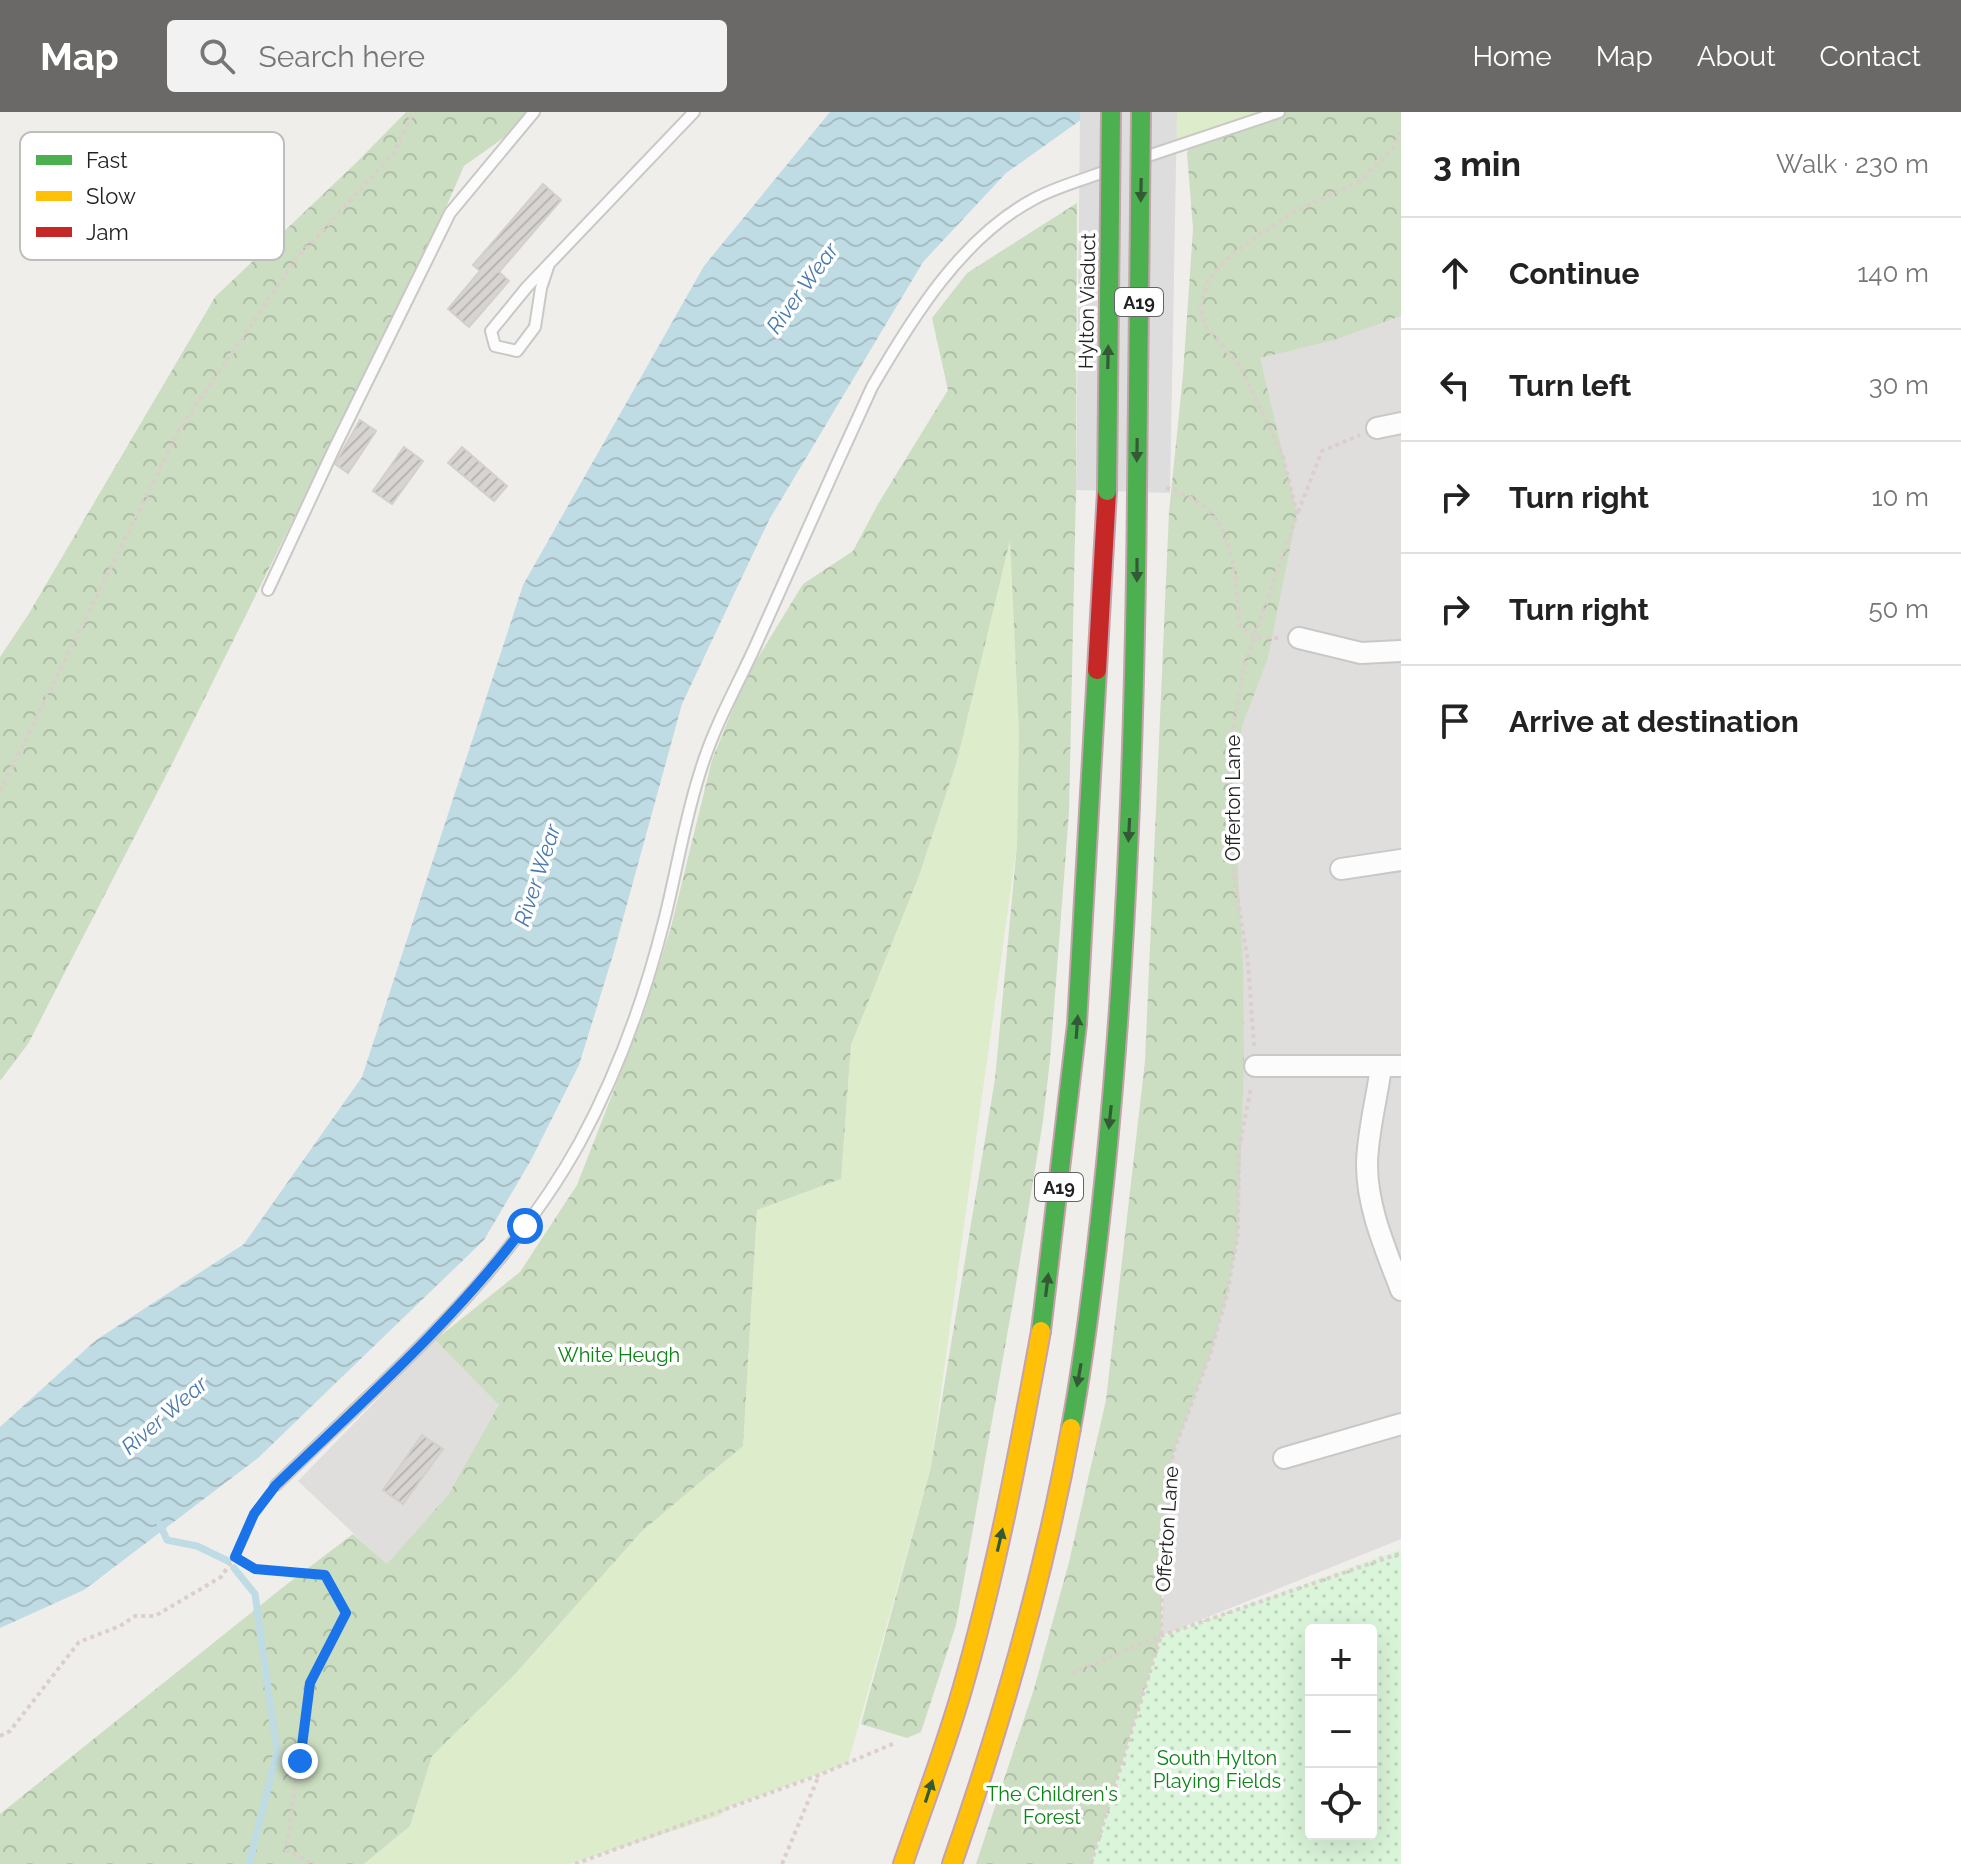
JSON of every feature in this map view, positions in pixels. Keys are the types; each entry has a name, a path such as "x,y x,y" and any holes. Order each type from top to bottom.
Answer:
{"highway":[{"name":"Hylton Viaduct","path":"903,1864 961,1693 980,1624 1014,1478 1041,1331 1077,1024 1107,491 1111,112"},
{"name":"A19","path":"952,1864 995,1738 1031,1610 1062,1471 1087,1331 1119,1035 1136,697 1141,112"}],"street":[{"path":"1377,428 1401,423"},
{"path":"1299,638 1361,653 1401,651"},
{"path":"1341,869 1401,860"},
{"path":"1255,1066 1391,1067 1367,1164 1371,1200 1380,1235 1401,1290"},
{"path":"1284,1458 1401,1424"}],"lane":[{"path":"268,590 450,213 534,112"},
{"path":"549,264 541,288 535,327 517,351 495,346 491,331 549,264 694,112"},
{"path":"276,1485 459,1307 525,1226 579,1144 605,1091 649,972 702,765 719,720 872,387 918,312 942,280 988,232 1032,200 1182,144 1279,112"}],"path":[{"path":"0,791 179,430 297,258 394,153 413,112"},
{"path":"1297,514 1283,456 1240,366 1206,327 1200,306 1208,281 1232,254 1293,212 1359,182 1395,146 1401,130"},
{"name":"Offerton Lane","path":"1091,1864 1161,1636 1163,1545 1173,1453 1210,1355 1227,1295 1238,1234 1239,1149 1255,1066 1248,962 1229,846 1229,749 1244,667 1322,451 1377,428"},
{"path":"1160,486 1179,491 1204,504 1220,522 1228,540 1240,625 1254,637 1299,638"},
{"path":"0,1736 10,1731 47,1679 55,1674 79,1642 120,1626 135,1616 155,1616 221,1577 235,1557 254,1514 276,1485"},
{"path":"1072,1673 1161,1636 1401,1553"},
{"path":"235,1557 255,1569 325,1575 346,1613 310,1683 286,1850 313,1864"},
{"path":"575,1864 819,1775 895,1743"},
{"path":"782,1864 819,1775"}],"shaded area":[{"path":"1401,249 1401,1539 1161,1636 1228,497 1254,330"},
{"path":"435,1340 500,1405 448,1495 387,1565 298,1481"}],"green space":[{"path":"406,112 540,112 464,166 429,246 173,762 28,1044 0,1081 0,657 28,615 215,297 254,260 284,260 284,231"},
{"path":"1165,112 1279,112 1165,151"},
{"name":"The Children's Forest","path":"1279,112 1401,112 1401,316 1334,340 1260,358 1297,514 1268,658 1242,726 1235,814 1243,964 1244,1064 1238,1234 1227,1295 1210,1355 1173,1453 1163,1545 1161,1636 1091,1864 976,1864 1034,1689 1069,1562 1106,1400 1145,1061 1169,512 1193,229 1187,153 1191,141"},
{"name":"White Heugh","path":"1077,203 1076,490 1069,812 1050,1060 1014,1296 956,1625 921,1732 907,1738 861,1724 930,1471 995,1079 1017,845 1019,734 1010,540 957,761 919,876 851,1045 841,1179 757,1210 743,1446 641,1532 517,1672 432,1756 410,1826 364,1864 0,1864 0,1814 353,1534 387,1564 448,1495 499,1405 435,1340 520,1272 577,1185 645,1010 671,927 712,760 746,677 803,584 853,551 948,390 932,318 967,273"},
{"path":"1010,537 1019,734 1017,845 930,1471 848,1763 730,1807 719,1816 570,1864 364,1864 410,1826 432,1756 517,1672 641,1532 743,1446 757,1210 841,1179 851,1045 919,876 957,761"},
{"name":"South Hylton Playing Fields","path":"1401,1549 1401,1864 1091,1864 1161,1636"}],"water":[{"name":"River Wear","path":"830,112 1092,112 1006,173 923,262 769,520 682,704 613,955 579,1065 531,1160 484,1240 258,1458 84,1590 0,1628 0,1427 96,1340 244,1244 362,1077 523,585 704,266"}],"pier":[{"path":"1080,112 1177,112 1170,493 1076,490"}],"building":[{"path":"543,184 561,200 499,272 509,281 469,327 448,309 480,271 473,265"},
{"path":"360,420 376,431 348,473 335,464"},
{"path":"404,447 423,461 392,504 373,491"},
{"path":"462,447 507,486 494,501 448,463"},
{"path":"422,1435 443,1449 403,1504 383,1490"}],"waterway":[{"path":"160,1524 167,1540 197,1546 228,1561"},
{"path":"234,1568 255,1594 277,1752 249,1864"}],"traffic: fast":[{"path":"1107,491 1111,112"},
{"path":"1137,492 1141,112"},
{"path":"1071,1428 1099,1230 1120,996 1132,744 1137,492"},
{"path":"1041,1331 1077,1024 1097,670"}],"traffic: slow":[{"path":"903,1864 962,1690 986,1601 1041,1331"},
{"path":"952,1864 988,1756 1035,1594 1071,1428"}],"traffic: jam":[{"path":"1097,670 1107,491"}],"route":[{"path":"300,1761 310,1683 346,1613 325,1575 255,1569 235,1557 254,1514 276,1485 459,1307 525,1226"}]}
